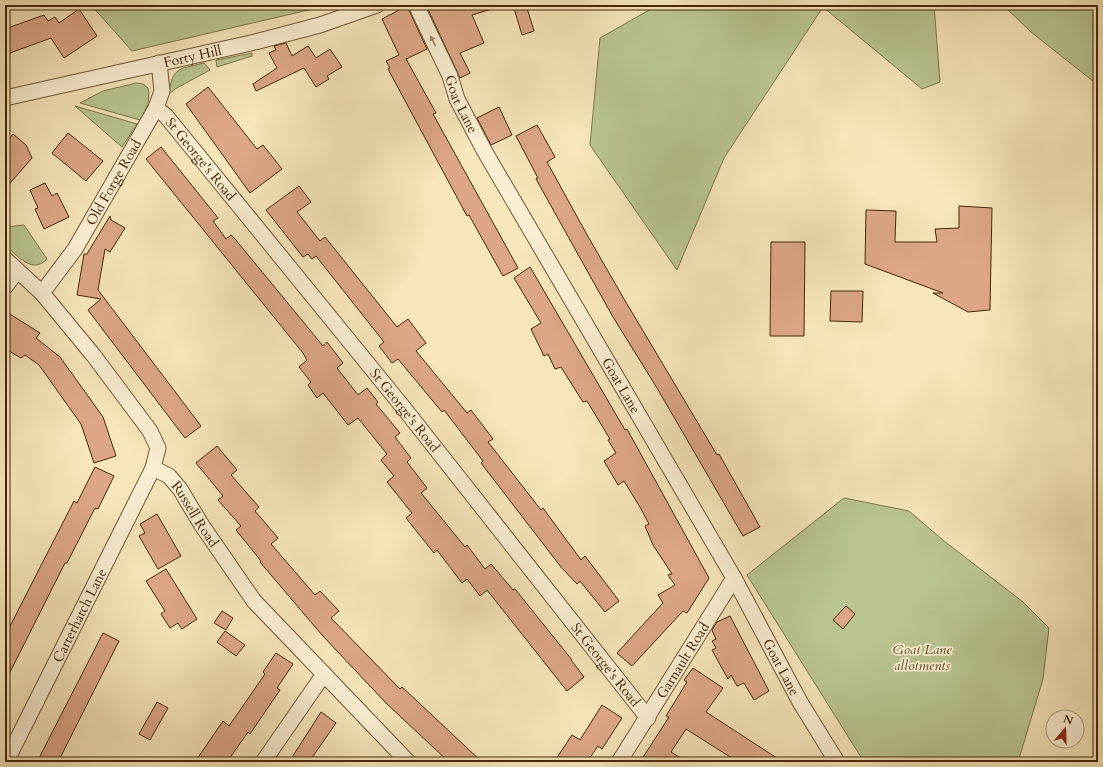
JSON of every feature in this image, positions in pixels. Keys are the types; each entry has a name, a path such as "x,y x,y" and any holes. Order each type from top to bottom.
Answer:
{"street":[{"name":"Forty Hill","path":"5,98 158,64 320,25 377,5"},
{"name":"Goat Lane","path":"416,5 450,76 457,99 485,152 734,578 800,702 837,762"},
{"name":"Old Forge Road","path":"42,293 75,249 156,108 162,91 158,64"},
{"name":"St George's Road","path":"156,108 166,116 398,401 648,718"},
{"path":"5,259 42,293 94,356 150,431 158,448 153,468"},
{"path":"5,287 17,271"},
{"name":"Russell Road","path":"153,468 169,476 180,489 201,524 254,601 408,762"},
{"name":"Carterhatch Lane","path":"6,762 153,468"},
{"name":"Garnault Road","path":"619,762 648,718 734,578"},
{"path":"263,762 324,674"}],"green space":[{"path":"91,5 330,5 132,51"},
{"path":"658,5 934,5 940,82 922,89 823,7 724,158 677,270 590,145 600,38"},
{"path":"1003,5 1098,5 1098,85 1031,32"},
{"path":"252,53 252,56 217,67 216,60"},
{"path":"204,63 210,70 175,89 168,95 172,79 178,71"},
{"path":"136,83 143,84 148,88 149,93 147,105 140,120 80,103 103,91"},
{"path":"75,106 137,124 122,147"},
{"path":"24,225 47,259 36,265 25,262 5,245 5,227"},
{"name":"Goat Lane allotments","path":"844,498 909,511 944,541 1023,602 1049,628 1043,679 1018,762 864,762 747,575"}],"building":[{"path":"426,5 495,5 495,8 472,15 484,43 460,53 470,73 460,78"},
{"path":"513,5 526,5 534,31 522,35"},
{"path":"407,6 427,49 406,59 436,113 433,114 518,268 503,276 469,215 467,216 388,69 390,68 386,61 399,55 382,19"},
{"path":"79,9 97,36 64,58 51,38 10,53 5,40 5,29 44,15 48,21 55,17 59,23"},
{"path":"286,43 292,56 308,46 316,58 330,49 342,67 327,76 329,79 316,87 304,68 256,91 253,84 277,68 269,53 276,50 274,46"},
{"path":"208,87 257,149 263,145 282,169 250,193 186,104"},
{"path":"499,107 512,135 491,145 477,118"},
{"path":"537,125 555,157 547,162 586,233 717,455 719,454 760,527 743,536 657,388 613,317 536,179 538,178 516,136"},
{"path":"68,133 103,161 86,181 52,153"},
{"path":"13,134 26,145 32,158 5,189 5,144"},
{"path":"161,147 218,218 213,221 226,239 231,235 235,239 323,346 327,342 343,363 337,368 358,395 367,388 378,402 376,404 400,433 395,437 411,458 407,462 427,488 421,493 465,547 467,545 485,569 491,564 513,590 515,589 572,660 584,677 567,691 487,590 480,596 467,579 462,583 437,550 434,553 406,518 412,513 387,482 394,476 381,460 387,454 358,418 348,425 323,393 317,398 308,385 311,382 299,367 307,360 303,353 146,159"},
{"path":"45,183 52,196 57,193 69,217 44,229 35,209 38,208 30,190"},
{"path":"299,186 311,202 297,212 320,241 325,237 397,327 408,319 426,343 416,351 467,413 471,410 493,439 488,442 541,510 543,508 581,560 585,556 619,601 605,612 580,581 577,584 561,567 481,463 483,461 444,410 442,412 398,359 392,363 379,346 384,342 316,256 312,259 308,254 303,257 266,210"},
{"path":"959,206 992,208 990,310 968,312 933,293 943,293 865,264 866,210 896,211 895,242 937,242 935,229 959,228"},
{"path":"110,216 111,220 125,228 110,252 105,249 98,290 201,426 185,438 88,310 101,299 77,295 84,254 87,254"},
{"path":"771,242 805,242 804,336 770,336"},
{"path":"530,267 625,430 627,429 709,578 687,613 683,611 632,666 617,653 663,603 658,595 675,585 668,575 672,574 653,545 645,526 649,524 640,507 624,481 618,485 604,461 616,453 608,440 610,439 587,401 583,402 561,367 555,369 548,354 544,356 531,329 541,323 514,278"},
{"path":"831,291 863,291 862,322 830,321"},
{"path":"5,311 40,333 36,338 60,357 103,417 116,456 94,463 81,424 39,365 25,355 21,358 9,351 5,346"},
{"path":"217,446 237,470 231,475 259,507 255,511 278,538 271,544 315,595 320,591 339,611 331,618 400,689 402,687 482,762 449,762 386,703 322,635 260,562 261,561 236,530 241,526 218,500 223,496 196,463"},
{"path":"95,467 114,476 98,509 95,508 67,563 65,563 5,682 5,636 74,501 77,503"},
{"path":"157,514 181,556 158,569 139,536 145,533 140,524"},
{"path":"166,569 197,619 182,629 178,623 170,628 161,614 165,611 146,581"},
{"path":"846,606 855,614 843,629 833,620"},
{"path":"222,611 233,618 226,630 214,623"},
{"path":"730,616 769,691 754,700 744,683 737,686 731,675 728,679 712,650 716,648 712,641 716,639 712,630 717,622"},
{"path":"225,631 245,645 236,656 217,642"},
{"path":"103,633 119,641 58,762 37,762"},
{"path":"276,653 293,664 277,688 280,690 250,734 248,732 227,762 195,762 223,721 229,726 265,674 263,672"},
{"path":"693,668 723,688 706,712 783,762 738,762 686,729 671,752 687,762 640,762 669,717 666,716 687,682 684,680"},
{"path":"157,702 168,708 150,740 139,734"},
{"path":"602,705 622,718 602,749 598,746 587,762 554,762 572,735 580,740"},
{"path":"321,712 336,723 309,762 289,762"}]}
